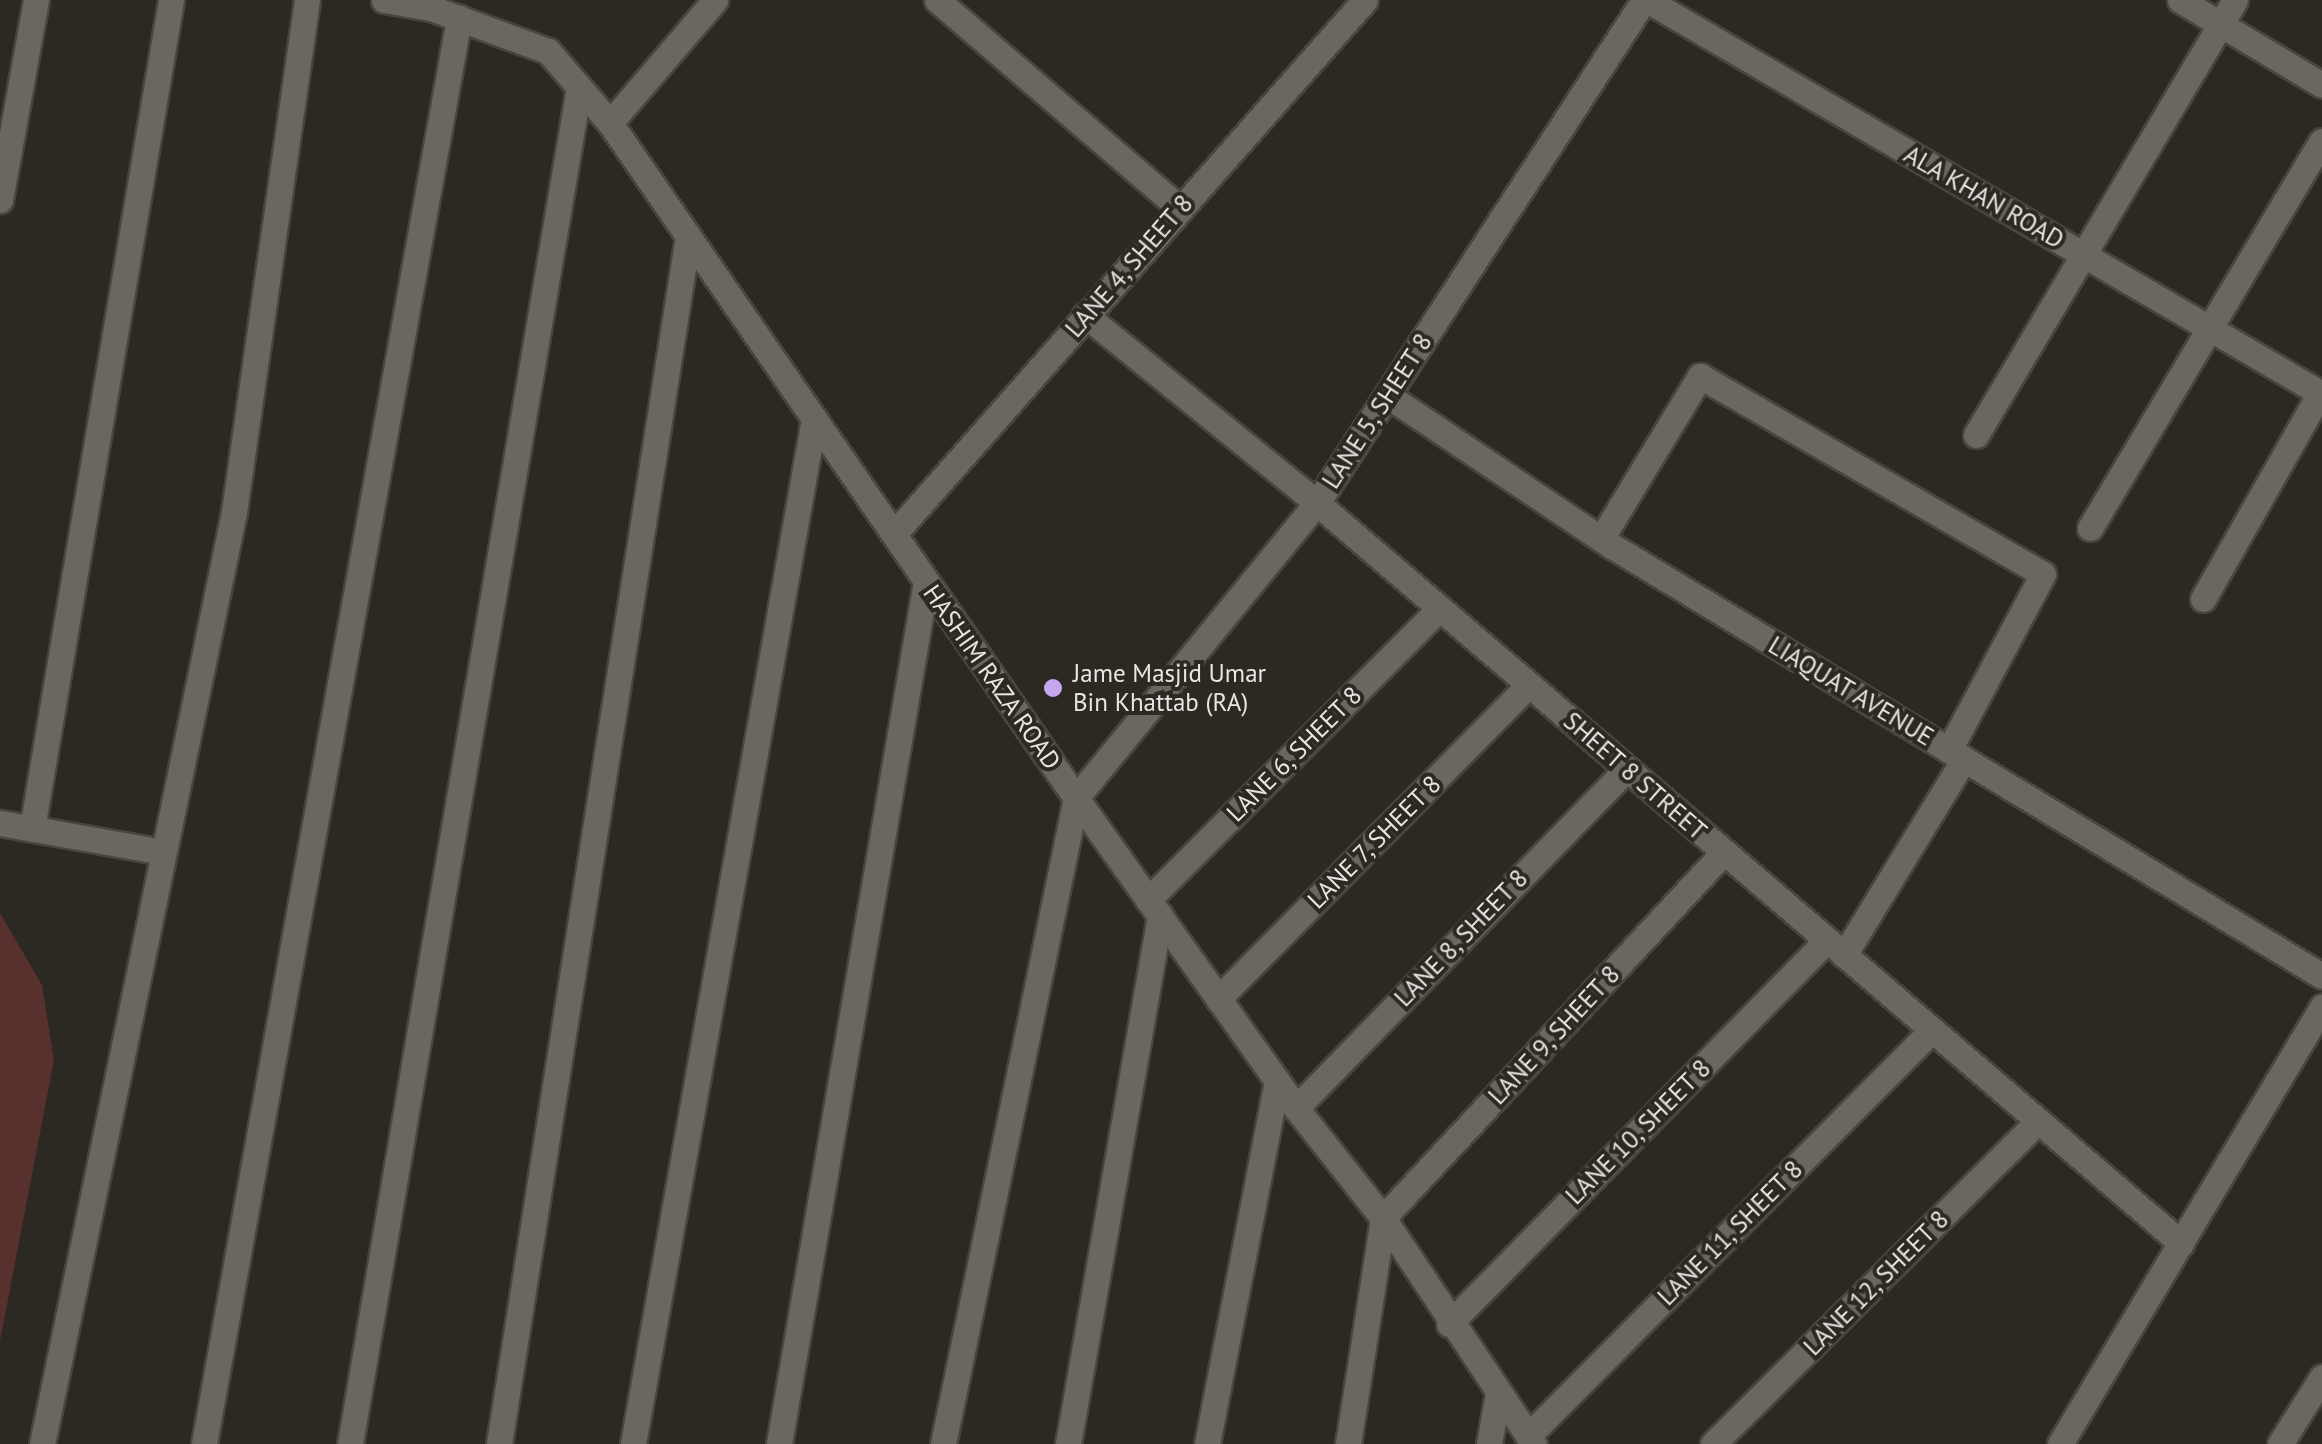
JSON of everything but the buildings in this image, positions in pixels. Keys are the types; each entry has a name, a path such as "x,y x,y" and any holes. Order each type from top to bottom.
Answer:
{"street":[{"path":"0,200 36,0"},
{"path":"32,829 171,0"},
{"path":"42,1444 234,512 307,0"},
{"name":"HASHIM RAZA ROAD","path":"384,0 434,4 459,18 548,51 610,123 1076,798 1296,1108 1383,1218 1449,1324 1531,1440"},
{"path":"610,123 715,0"},
{"path":"937,0 1180,208"},
{"name":"LANE 4, SHEET 8","path":"894,534 1365,0"},
{"name":"ALA KHAN ROAD","path":"1646,0 2321,394"},
{"name":"LANE 5, SHEET 8","path":"1076,798 1317,503 1646,0"},
{"path":"2180,0 2322,85"},
{"path":"1976,435 2235,0"},
{"path":"204,1444 459,18"},
{"path":"350,1444 579,87"},
{"path":"2090,528 2322,141"},
{"path":"499,1444 688,236"},
{"name":"SHEET 8 STREET","path":"1085,316 1317,503 2181,1243"},
{"name":"LANE 10, SHEET 8","path":"1449,1324 1835,948 1956,754 2043,574 1700,376 1601,538"},
{"path":"2204,599 2321,394"},
{"name":"LIAQUAT AVENUE","path":"1387,396 1601,538 2322,976"},
{"path":"633,1444 814,420"},
{"path":"779,1444 926,582"},
{"name":"LANE 6, SHEET 8","path":"1154,908 1440,608"},
{"name":"LANE 7, SHEET 8","path":"1218,999 1529,685"},
{"name":"LANE 8, SHEET 8","path":"1296,1108 1627,769"},
{"path":"943,1444 1076,798"},
{"path":"0,823 163,852"},
{"name":"LANE 9, SHEET 8","path":"1383,1218 1724,852"},
{"path":"1068,1444 1154,908"},
{"path":"2060,1444 2322,1007"},
{"name":"LANE 11, SHEET 8","path":"1531,1440 1932,1030"},
{"path":"1207,1444 1277,1082"},
{"name":"LANE 12, SHEET 8","path":"1713,1444 2038,1121"},
{"path":"1348,1444 1383,1218"},
{"path":"2280,1444 2322,1377"},
{"path":"1489,1444 1498,1393"}],"shaded area":[{"path":"0,913 42,985 54,1060 0,1341"}],"place":[{"name":"Jame Masjid Umar Bin Khattab (RA)","path":"1053,688"}]}
